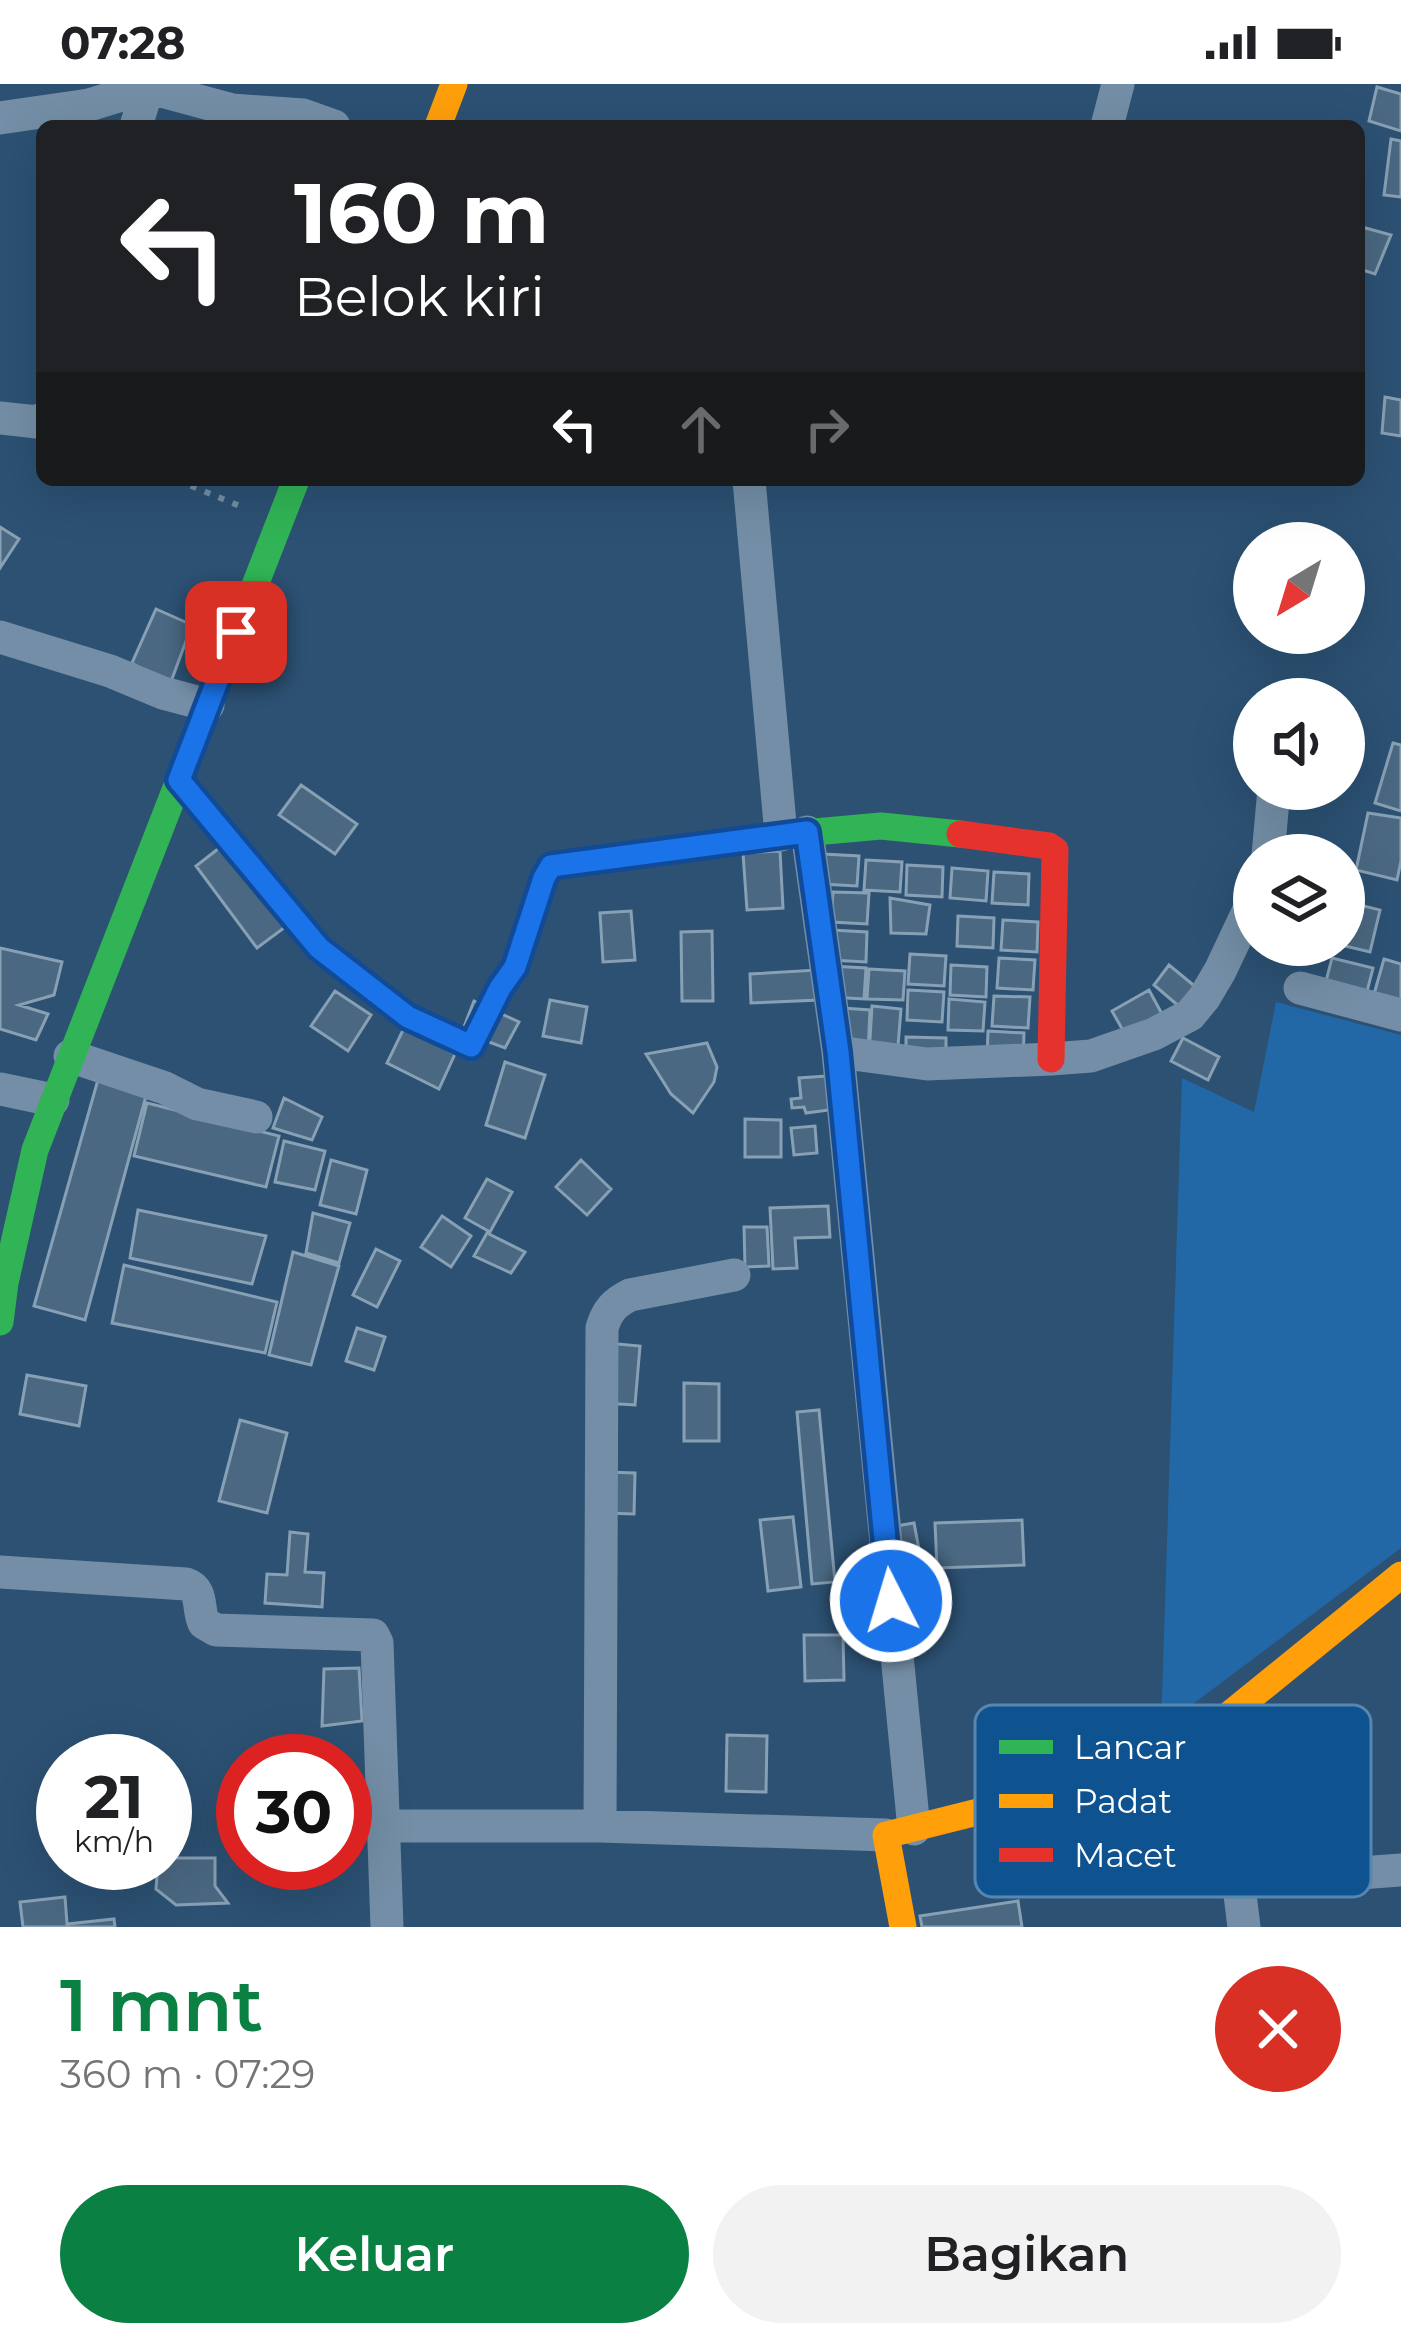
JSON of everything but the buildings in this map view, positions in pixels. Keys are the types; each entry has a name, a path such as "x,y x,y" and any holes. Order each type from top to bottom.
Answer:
{"street":[{"path":"440,120 454,84"},
{"path":"1109,120 1118,84"},
{"path":"137,120 142,86"},
{"path":"0,118 89,105 142,86 232,110 317,120"},
{"path":"0,418 36,422"},
{"path":"0,1322 35,1150 294,486"},
{"path":"749,486 794,834 838,1052 900,1832 903,1927"},
{"path":"0,637 208,705"},
{"path":"179,780 319,948 408,1017 471,1046 515,967 551,866 881,826 911,826 1053,847 1052,1060"},
{"path":"838,1052 927,1064 1091,1057 1190,1015 1233,942"},
{"path":"1300,988 1401,1015"},
{"path":"70,1056 165,1088 197,1104 256,1117"},
{"path":"0,1089 53,1100"},
{"path":"601,1826 602,1328 607,1313 630,1295 734,1275"},
{"path":"0,1572 186,1584 199,1596 204,1623 216,1630 373,1635 377,1643 387,1927"},
{"path":"1241,1705 1401,1575"},
{"path":"384,1826 900,1832 975,1813"},
{"path":"1371,1872 1401,1870"},
{"path":"1240,1897 1244,1927"}],"path":[{"path":"192,486 279,521"}],"shaded area":[{"path":"1276,1002 1401,1035 1401,1548 1192,1705 1162,1705 1182,1078 1254,1112"}],"traffic: fast":[{"path":"0,1322 35,1150 294,486"},
{"path":"179,780 319,948 408,1017 471,1046 499,988 515,967 551,866 881,826 960,834"}],"traffic: slow":[{"path":"440,120 454,84"},
{"path":"1241,1705 1401,1575"},
{"path":"903,1927 886,1835 975,1813"}],"traffic: jam":[{"path":"960,834 1055,850 1051,1059"}],"route":[{"path":"236,632 179,780 319,948 408,1017 471,1046 515,967 551,866 807,832 838,1052 891,1601"}]}
